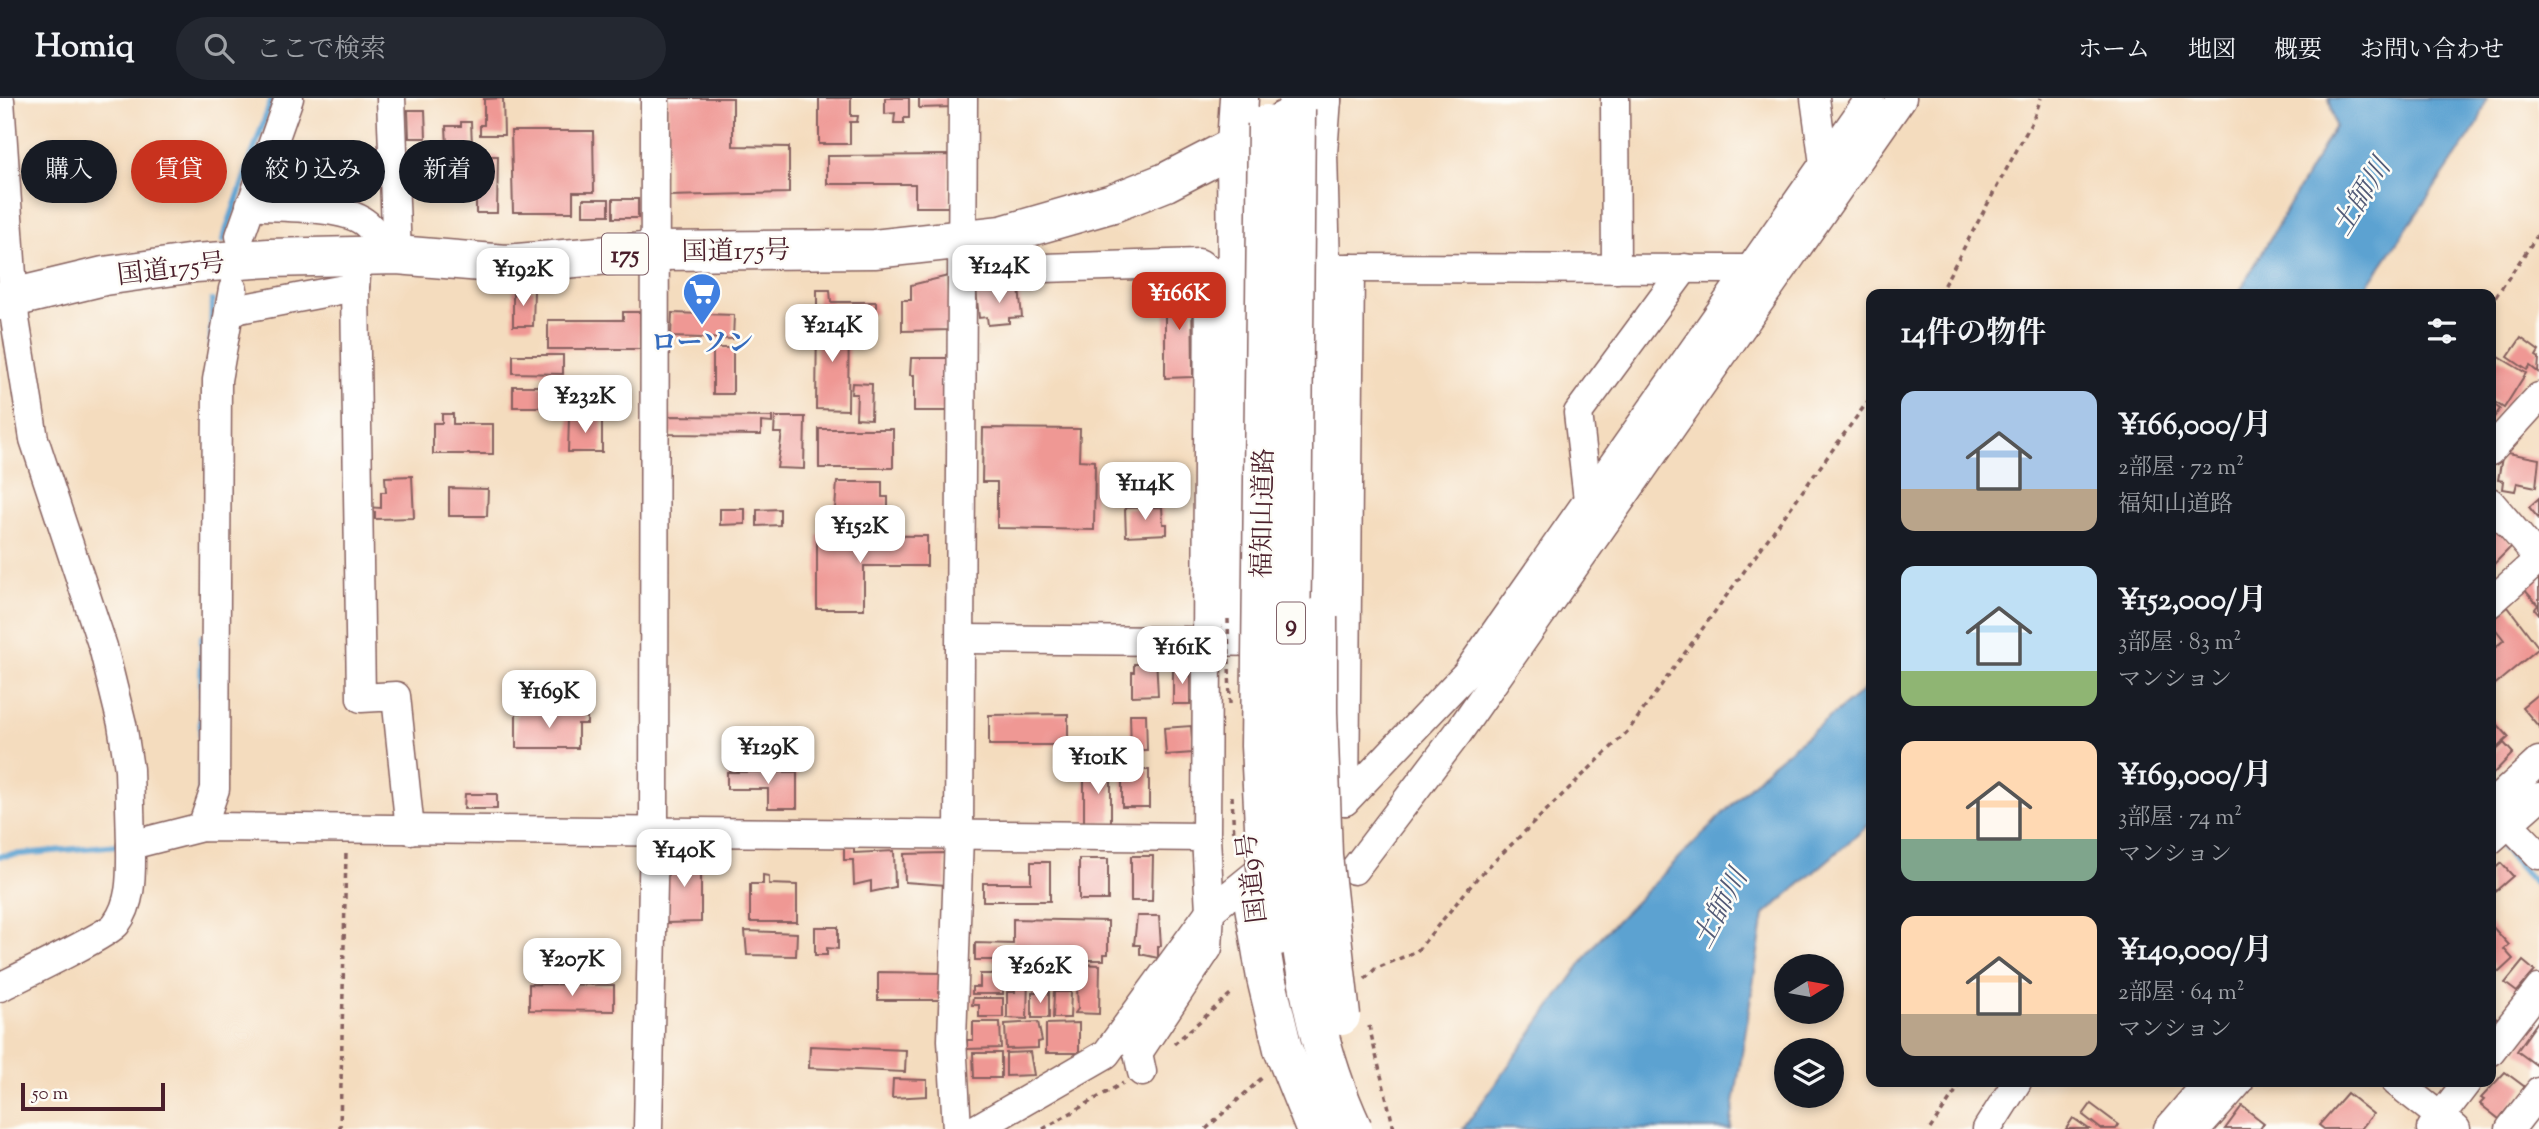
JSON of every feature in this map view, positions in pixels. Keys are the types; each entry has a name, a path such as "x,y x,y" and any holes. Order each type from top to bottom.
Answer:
{"highway":[{"name":"9","path":"1236,145 1239,98"},
{"name":"福知山道路","path":"1267,98 1260,746 1266,866 1281,955 1304,1057 1334,1129"},
{"name":"国道175号","path":"8,299 104,276 195,263 506,264 656,251 874,249 1002,235 1113,203 1200,167 1314,99"},
{"name":"9","path":"1314,99 1318,153 1336,268 1318,617 1323,842 1337,992 1352,1069 1376,1129"},
{"name":"福知山道路","path":"1314,99 1290,725 1294,867 1300,927 1324,1054 1353,1129"},
{"name":"国道9号","path":"1236,145 1239,619 1246,851 1255,916 1283,1049 1315,1129"}],"street":[{"path":"240,236 289,98"},
{"path":"373,263 391,98"},
{"path":"648,1129 654,832 655,98"},
{"path":"957,1129 951,1040 959,835 963,98"},
{"path":"1615,98 1616,268"},
{"path":"1815,98 1824,164"},
{"path":"1345,802 1466,674 1870,98"},
{"path":"1354,870 1458,733 1902,98"},
{"path":"0,100 8,299 15,318 34,439 103,647 122,724 129,769 131,845 131,885 126,906 115,927 0,986"},
{"path":"250,205 337,212 364,221 376,235 361,698 396,696 410,830"},
{"path":"1002,235 1017,257 1036,267 1199,263 1209,270 1206,642 1206,837 1210,911 1208,948 1138,1053 1142,1072"},
{"path":"202,827 215,789 217,380 231,300 373,263"},
{"path":"1345,802 1346,643 1336,268 1748,269"},
{"path":"1588,500 1578,412 1685,268"},
{"path":"2496,444 2539,397"},
{"path":"2496,509 2539,559 2496,598"},
{"path":"961,639 1346,643"},
{"path":"976,1129 1106,1054 1187,947 1210,911 1345,802 1439,739 1458,733"},
{"path":"2496,814 2539,761"},
{"path":"2496,815 2539,797"},
{"path":"2496,818 2539,855"},
{"path":"131,845 202,827 1206,837"},
{"path":"2496,1044 2539,989"},
{"path":"1987,1129 2014,1087"},
{"path":"2168,1129 2204,1087"},
{"path":"2197,1129 2235,1087"},
{"path":"2401,1087 2443,1125 2464,1087"},
{"path":"2510,1129 2539,1093"}],"path":[{"path":"1942,289 2033,120 2041,98"},
{"path":"2496,296 2539,233"},
{"path":"1375,969 1416,951 1478,877 1628,731 1866,404"},
{"path":"340,1129 347,829"},
{"path":"1206,1129 1264,1076"},
{"path":"1930,1129 1959,1087"}],"water":[{"name":"土師川","path":"2329,98 2487,98 2478,124 2365,289 2241,289 2335,126"},
{"name":"土師川","path":"1866,688 1866,827 1764,915 1730,1129 1463,1129 1599,939 1771,765"}],"building":[{"path":"503,98 504,135 480,135 480,125 484,125 484,99"},
{"path":"668,98 733,98 733,146 789,147 789,193 668,196"},
{"path":"819,98 851,98 851,116 858,116 857,122 850,122 850,144 819,144"},
{"path":"885,98 909,98 909,118 904,118 904,123 894,123 895,113 885,114"},
{"path":"919,98 951,98 952,107 919,108"},
{"path":"408,110 425,110 426,138 409,138"},
{"path":"461,122 471,122 472,140 447,140 446,126 461,126"},
{"path":"511,131 593,131 594,192 573,192 573,212 513,212"},
{"path":"949,155 949,207 915,207 915,184 827,184 827,156"},
{"path":"495,156 498,156 497,213 476,213 476,203 495,203"},
{"path":"583,199 609,199 609,215 583,215"},
{"path":"613,199 638,199 638,218 613,218"},
{"path":"948,276 951,330 902,331 902,300 911,300 911,285"},
{"path":"1165,286 1192,286 1193,377 1165,378"},
{"path":"991,288 991,291 1019,288 1022,317 1009,318 1009,323 988,325 987,317 979,318 976,290"},
{"path":"513,290 534,290 533,326 513,326"},
{"path":"817,290 830,290 831,302 876,302 876,314 817,314"},
{"path":"623,312 640,312 640,349 548,349 548,320 623,320"},
{"name":"ローソン","path":"672,313 734,315 733,339 671,337"},
{"path":"817,318 849,319 848,410 816,409"},
{"path":"2521,338 2539,351 2536,356 2539,358 2538,372 2530,366 2527,370 2508,357"},
{"path":"713,348 733,348 733,394 713,394"},
{"path":"513,355 563,355 563,374 513,373"},
{"path":"2499,357 2526,373 2504,408 2496,403 2496,362"},
{"path":"911,358 950,358 950,411 914,411"},
{"path":"852,383 872,384 871,419 856,418 857,394 851,394"},
{"path":"513,386 559,386 559,407 513,407"},
{"path":"442,414 453,414 453,424 493,424 493,454 433,454 433,423 442,423"},
{"path":"668,416 772,417 772,423 761,422 761,435 668,434"},
{"path":"775,417 805,417 804,469 777,468 782,433 774,433"},
{"path":"569,418 602,419 602,452 568,452"},
{"path":"983,428 1080,429 1079,460 1095,461 1094,530 997,528 997,482 982,482"},
{"path":"819,429 893,429 893,468 819,468"},
{"path":"2503,452 2539,459 2536,487 2517,483 2515,491 2503,489 2504,481 2498,480"},
{"path":"412,476 414,518 375,519 375,512 365,512 365,507 381,508 381,492 386,492 385,477"},
{"path":"837,482 882,482 882,497 888,497 888,513 882,513 882,524 834,523"},
{"path":"449,488 488,489 487,516 449,516"},
{"path":"2539,498 2539,519 2529,507"},
{"path":"1162,507 1163,524 1167,524 1167,534 1126,536 1125,508"},
{"path":"720,509 745,509 745,524 720,525"},
{"path":"780,509 780,525 757,526 757,510"},
{"path":"2496,527 2513,545 2496,562"},
{"path":"817,535 927,536 927,566 864,566 864,609 817,609"},
{"path":"2539,573 2539,614 2535,609 2538,605 2523,588"},
{"path":"2508,607 2539,648 2496,684 2496,647 2504,640 2496,630 2496,617"},
{"path":"1139,657 1156,657 1158,695 1132,696 1132,672 1134,664 1139,664"},
{"path":"1173,669 1190,669 1190,704 1173,704"},
{"path":"2539,693 2539,727 2522,707"},
{"path":"587,712 587,724 578,724 578,748 516,748 516,713"},
{"path":"1068,714 1068,745 989,745 989,715"},
{"path":"1130,714 1146,714 1147,750 1131,750"},
{"path":"2496,723 2509,737 2496,749"},
{"path":"1191,726 1193,753 1166,755 1164,728"},
{"path":"2504,743 2513,753 2496,771 2496,750"},
{"path":"1122,770 1149,770 1149,807 1122,807"},
{"path":"1084,771 1111,771 1111,822 1084,822"},
{"path":"727,772 797,772 797,808 768,808 768,789 727,789"},
{"path":"465,794 497,794 497,809 464,809"},
{"path":"844,847 854,847 854,853 894,851 895,887 871,892 871,881 854,885 853,860 844,860"},
{"path":"685,853 701,853 701,922 666,923 666,858 685,858"},
{"path":"945,853 946,885 905,882 904,854"},
{"path":"1131,856 1153,856 1152,901 1131,901"},
{"path":"1079,859 1108,859 1108,900 1079,900"},
{"path":"1031,862 1050,862 1050,901 983,901 983,883 1031,883"},
{"path":"2501,863 2513,876 2496,891 2496,868"},
{"path":"763,875 769,876 769,884 797,885 797,922 750,922 750,884 763,884"},
{"path":"1137,916 1159,916 1161,946 1158,946 1158,958 1140,954 1140,945 1134,945"},
{"path":"1013,919 1108,921 1108,954 1104,954 1104,960 975,960 975,943 1013,944"},
{"path":"815,927 838,927 838,949 827,948 827,955 815,955"},
{"path":"745,931 797,933 796,956 747,955"},
{"path":"2496,931 2509,945 2504,949 2513,959 2499,972 2496,969"},
{"path":"2523,961 2535,971 2517,992 2505,983"},
{"path":"1076,964 1100,965 1099,1014 1075,1013 1078,1009"},
{"path":"878,972 943,973 943,1000 878,1000"},
{"path":"980,974 1003,974 1003,994 972,994 972,987 980,987"},
{"path":"1015,974 1028,974 1027,1019 1007,1018 1007,992 1015,992"},
{"path":"529,984 614,985 614,1011 529,1010"},
{"path":"1032,992 1049,992 1049,1018 1032,1018"},
{"path":"1054,992 1071,992 1070,1018 1053,1018"},
{"path":"973,998 1003,998 1003,1017 979,1017 979,1005 972,1005"},
{"path":"2539,1020 2539,1067 2517,1051"},
{"path":"973,1022 1000,1022 1001,1048 967,1049 967,1040 973,1040"},
{"path":"1038,1022 1042,1041 1038,1042 1038,1048 1006,1049 1005,1024"},
{"path":"1079,1023 1079,1053 1046,1053 1046,1024"},
{"path":"810,1046 906,1050 905,1072 809,1068"},
{"path":"1030,1052 1034,1075 1006,1076 1006,1053"},
{"path":"973,1053 1001,1053 1001,1078 974,1078"},
{"path":"2505,1072 2525,1087 2499,1119 2480,1104 2484,1100 2481,1098 2491,1087 2496,1087 2496,1082"},
{"path":"893,1079 927,1080 927,1096 892,1098"},
{"path":"2347,1093 2373,1114 2361,1129 2324,1129 2319,1125"},
{"path":"2091,1104 2119,1125 2116,1129 2101,1129 2083,1115"},
{"path":"2242,1106 2264,1123 2260,1129 2225,1129"},
{"path":"2073,1118 2089,1129 2066,1129"}],"waterway":[{"path":"223,240 272,98"},
{"path":"211,343 212,301"},
{"path":"200,798 202,637"},
{"path":"2498,843 2539,888"},
{"path":"0,856 118,845"}],"place":[{"name":"ローソン","path":"702,326"}]}
